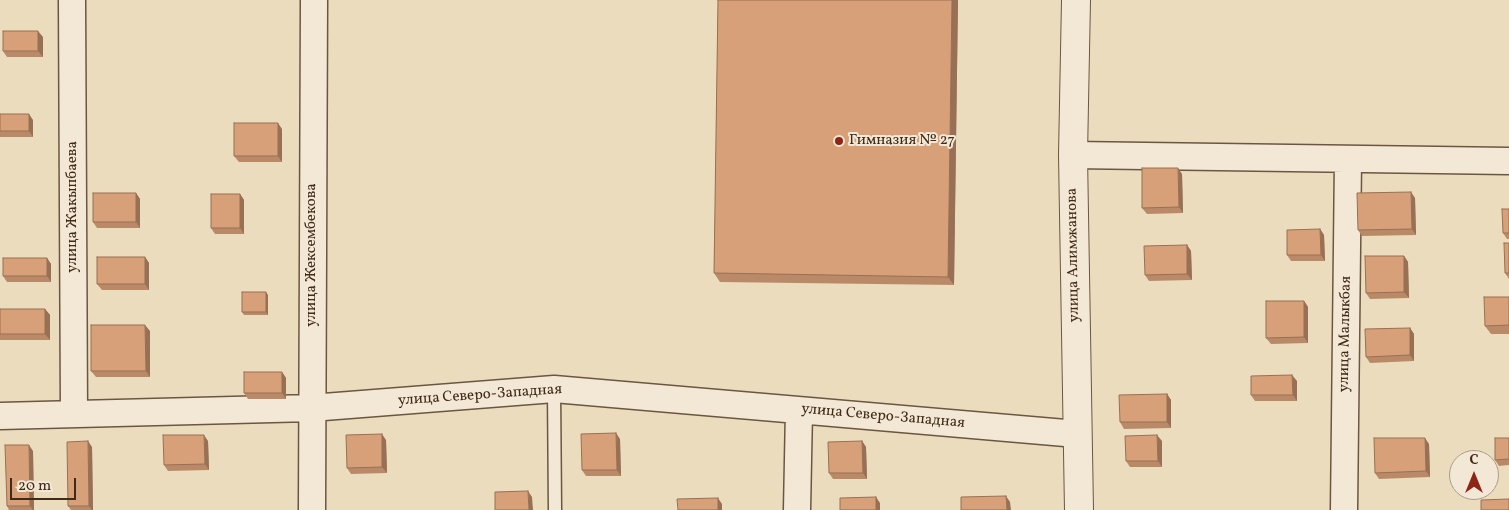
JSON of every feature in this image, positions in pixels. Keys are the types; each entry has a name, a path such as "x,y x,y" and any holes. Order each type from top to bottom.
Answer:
{"street":[{"name":"улица Жакыпбаева","path":"72,0 74,414"},
{"name":"улица Жексембекова","path":"312,510 314,0"},
{"name":"улица Алимжанова","path":"1076,0 1073,155 1079,510"},
{"path":"1073,155 1509,161"},
{"name":"улица Малыкбая","path":"1344,510 1348,159"},
{"name":"улица Северо-Западная","path":"0,416 311,408 554,389 1078,434"},
{"path":"797,510 799,410"}],"lane":[{"path":"554,389 555,510"}],"building":[{"name":"Гимназия № 27","path":"718,0 952,0 948,277 714,273"},
{"path":"3,31 38,31 38,51 3,51"},
{"path":"0,114 29,114 29,131 0,131"},
{"path":"234,123 278,123 278,156 234,156"},
{"path":"1142,168 1178,168 1179,207 1142,208"},
{"path":"1411,192 1412,229 1358,230 1357,193"},
{"path":"93,193 136,193 136,222 93,222"},
{"path":"211,194 240,194 240,228 211,228"},
{"path":"1502,209 1509,209 1509,233 1503,233"},
{"path":"1320,229 1321,255 1287,255 1287,230"},
{"path":"1504,243 1509,243 1509,273 1505,273"},
{"path":"1187,245 1187,274 1145,275 1144,246"},
{"path":"1365,256 1404,256 1404,292 1366,293"},
{"path":"97,257 145,257 145,284 97,284"},
{"path":"3,258 47,258 47,276 3,276"},
{"path":"242,292 266,292 266,312 242,312"},
{"path":"1484,297 1509,297 1509,325 1485,326"},
{"path":"1266,301 1304,301 1304,337 1266,338"},
{"path":"0,309 45,309 45,334 0,334"},
{"path":"91,325 145,325 146,371 91,371"},
{"path":"1410,328 1410,355 1366,357 1365,329"},
{"path":"244,372 282,372 282,393 244,393"},
{"path":"1292,375 1293,395 1251,395 1251,376"},
{"path":"1167,394 1167,422 1120,422 1119,395"},
{"path":"616,433 617,470 582,470 581,434"},
{"path":"382,434 382,467 347,468 346,435"},
{"path":"163,435 204,435 205,464 164,465"},
{"path":"1157,435 1158,461 1126,461 1125,436"},
{"path":"1374,438 1425,438 1426,471 1375,473"},
{"path":"1495,438 1509,438 1509,459 1499,460 1499,450 1495,450"},
{"path":"88,441 89,506 68,506 67,442"},
{"path":"862,441 863,473 829,473 828,442"},
{"path":"5,445 29,445 30,506 7,506"},
{"path":"528,491 529,510 495,510 495,492"},
{"path":"1006,496 1007,510 961,510 961,497"},
{"path":"876,497 876,510 840,510 840,498"},
{"path":"718,498 718,510 678,510 677,499"},
{"path":"1509,499 1509,510 1481,510 1481,500"}],"place":[{"name":"Гимназия № 27","path":"839,141"}]}
